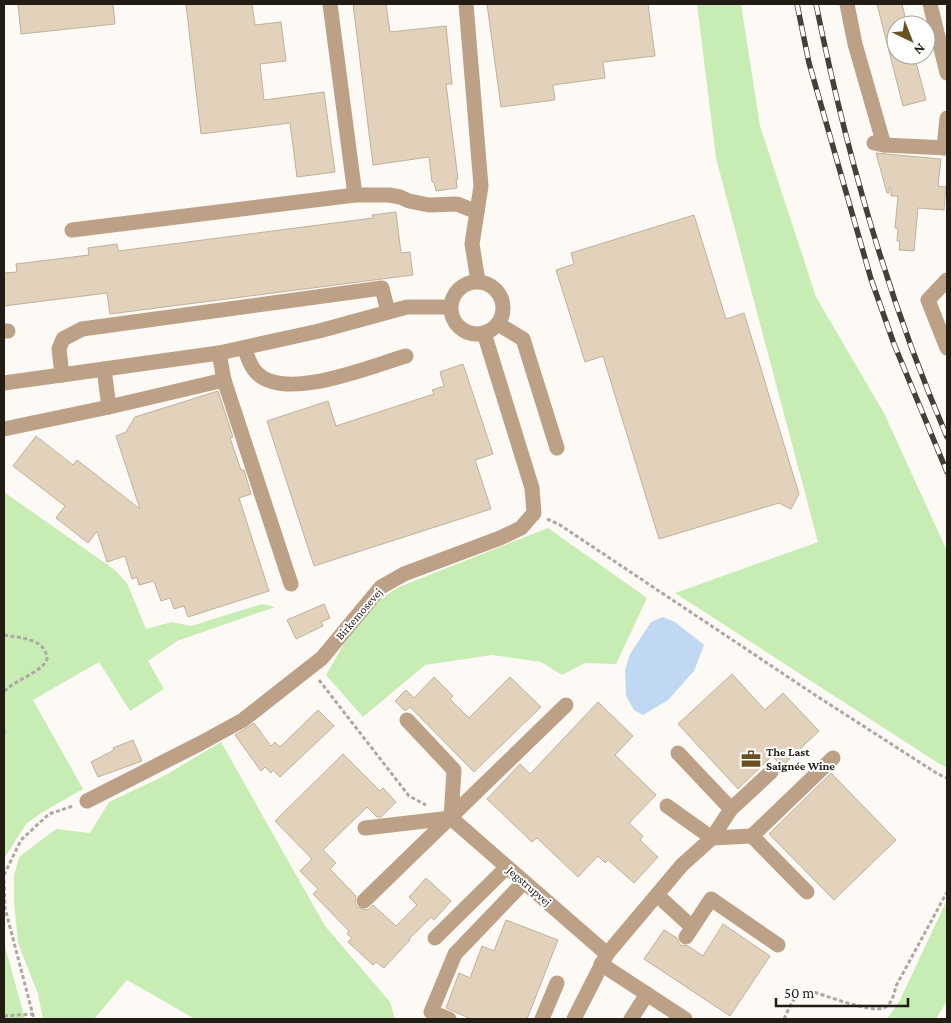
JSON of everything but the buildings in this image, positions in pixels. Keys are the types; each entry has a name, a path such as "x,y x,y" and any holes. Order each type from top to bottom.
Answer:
{"street":[{"path":"330,4 356,195"},
{"path":"466,4 481,186 472,244 478,281"},
{"path":"847,4 878,144 946,148 947,118"},
{"path":"930,4 947,73"},
{"path":"72,230 356,195 389,195 429,205 457,204 477,212"},
{"path":"947,280 928,300 947,348"},
{"path":"478,281 493,287 502,301 502,317 492,330 476,335 460,329 451,315 450,307 456,292 462,286 478,281"},
{"path":"62,375 60,349 63,338 82,329 382,288 388,312"},
{"path":"4,383 219,353 319,331 407,307 450,307"},
{"path":"498,324 523,339 557,448"},
{"path":"484,334 532,488 534,513"},
{"path":"244,348 255,372 266,379 282,385 318,383 406,356"},
{"path":"219,353 224,380 291,584"},
{"path":"104,369 109,407"},
{"path":"4,428 109,407 224,380"},
{"name":"Birkemosevej","path":"87,801 243,720 322,658 381,587 404,574 507,535 521,528 534,513"},
{"path":"364,900 566,705"},
{"path":"407,720 454,770 451,818"},
{"path":"678,754 731,810"},
{"path":"667,806 712,838 752,836 833,758"},
{"path":"574,1019 604,959 682,865 712,838 731,810 771,772"},
{"path":"365,828 451,818"},
{"name":"Jegstrupvej","path":"451,818 524,882 604,959 647,994 685,1019"},
{"path":"752,836 807,892"},
{"path":"435,938 507,867"},
{"path":"449,1019 429,1016 456,954 524,882"},
{"path":"657,895 689,932 711,900 778,945"},
{"path":"542,1019 556,983"},
{"path":"631,1019 647,994"}],"path":[{"path":"534,513 560,525 815,695 947,778"},
{"path":"4,635 35,642 47,653 46,662 42,667 22,677 4,692"},
{"path":"309,668 409,796 451,818"},
{"path":"4,729 4,735"},
{"path":"4,875 21,840 49,814 87,801"},
{"path":"4,880 5,908 34,1019"},
{"path":"784,1019 796,995 802,991 810,991 867,1009 882,1008 888,1005 892,1000 896,986 947,892"},
{"path":"4,1016 33,1014"}],"green space":[{"path":"697,4 741,4 760,126 816,297 884,413 947,551 947,768 675,593 818,542 716,158"},
{"path":"4,492 115,570 127,583 146,629 172,622 191,626 262,604 275,607 177,641 148,661 164,689 130,711 99,662 33,700 83,789 41,813 26,824 4,859"},
{"path":"548,528 647,598 616,664 585,663 562,675 541,662 492,655 425,665 363,717 326,675 344,644 374,603 399,587"},
{"path":"221,742 325,926 390,1002 395,1019 195,1019 127,980 94,1019 43,1019 38,994 18,943 14,876 19,857 56,829 90,833 109,802 164,776"},
{"path":"947,900 947,1001 936,1019 887,1019 900,1000"},
{"path":"4,943 25,1019 4,1019"}],"water":[{"path":"663,617 675,622 704,645 694,671 668,700 643,715 634,710 626,696 625,670 630,654 651,622"}],"railway":[{"path":"797,4 809,63 871,279 894,344 947,472"},
{"path":"816,4 841,115 871,224 906,332 947,437"}],"place":[{"name":"The Last Saignée Wine","path":"751,759"}]}
